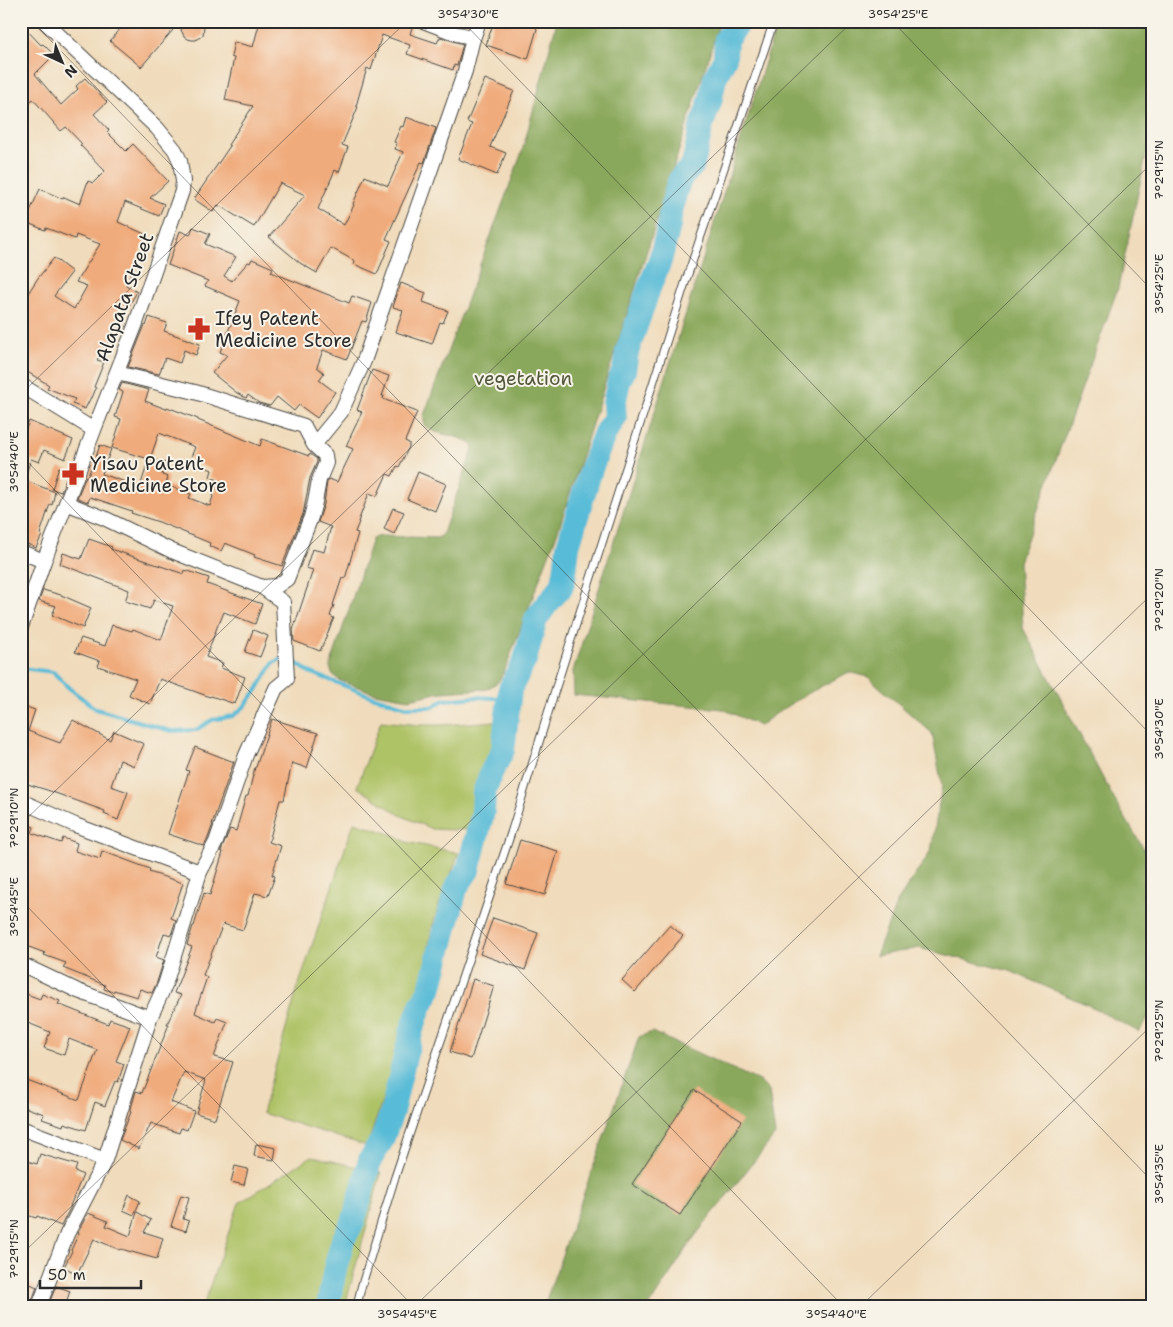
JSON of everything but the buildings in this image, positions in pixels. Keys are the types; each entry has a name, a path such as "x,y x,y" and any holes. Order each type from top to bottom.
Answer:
{"street":[{"name":"Alapata Street","path":"21,627 44,561 135,326 182,191 183,181 180,161 175,150 156,128 44,21"},
{"path":"423,21 457,34 473,37"},
{"path":"314,445 341,412 364,361 464,71 479,21"},
{"path":"117,373 195,392 304,426 314,445 325,455 326,464 319,480 311,517 287,579 277,586 262,587"},
{"path":"21,385 94,430"},
{"path":"39,1306 67,1234 105,1160 150,1018 166,985 200,872 216,842 246,755 276,688 287,680 283,602 262,587 172,551 104,518 66,503"},
{"path":"21,552 44,561"},
{"path":"21,801 75,825 200,872"},
{"path":"21,964 78,991 150,1018"},
{"path":"21,1128 105,1160"}],"lane":[{"path":"357,1306 395,1176 511,833 686,280 774,21"}],"green space":[{"name":"vegetation","path":"557,21 720,21 558,531 504,672 498,682 487,689 442,692 409,699 375,693 339,680 332,674 330,667 372,539 381,536 440,537 473,449 472,444 460,438 436,432 424,425 424,415 522,152"},
{"path":"778,21 1152,21 1152,127 1118,288 1019,562 1023,628 1114,799 1152,863 1152,1011 1139,1032 1088,1005 1010,971 919,948 876,956 897,902 931,851 942,786 932,733 868,677 849,672 792,703 760,726 723,709 574,695 573,671"},
{"path":"381,721 443,725 497,721 497,759 472,829 432,829 400,815 357,787"},
{"path":"354,822 397,836 406,842 459,853 432,928 423,981 367,1146 262,1113 297,990"},
{"path":"652,1032 759,1081 769,1091 775,1135 695,1236 649,1306 544,1306 639,1037"},
{"path":"312,1156 381,1173 345,1306 203,1306 239,1203"}],"waterway":[{"path":"328,1306 343,1240 353,1222 370,1160 382,1140 392,1112 412,1029 421,1005 430,989 456,888 468,870 483,812 484,793 491,773 503,750 510,689 525,660 536,619 562,586 568,546 591,469 605,433 615,418 614,404 619,381 624,371 627,352 660,261 675,194 680,179 693,165 715,78 725,58 726,39 737,26 738,21"},
{"path":"21,668 53,672 69,688 96,709 171,731 196,730 212,720 233,716 244,707 257,690 273,663 284,658"},
{"path":"290,659 309,672 371,696 407,707 433,707 443,700 477,697 509,699"}],"place":[{"name":"Ifey Patent Medicine Store","path":"199,329"},
{"name":"Yisau Patent Medicine Store","path":"73,474"}]}
